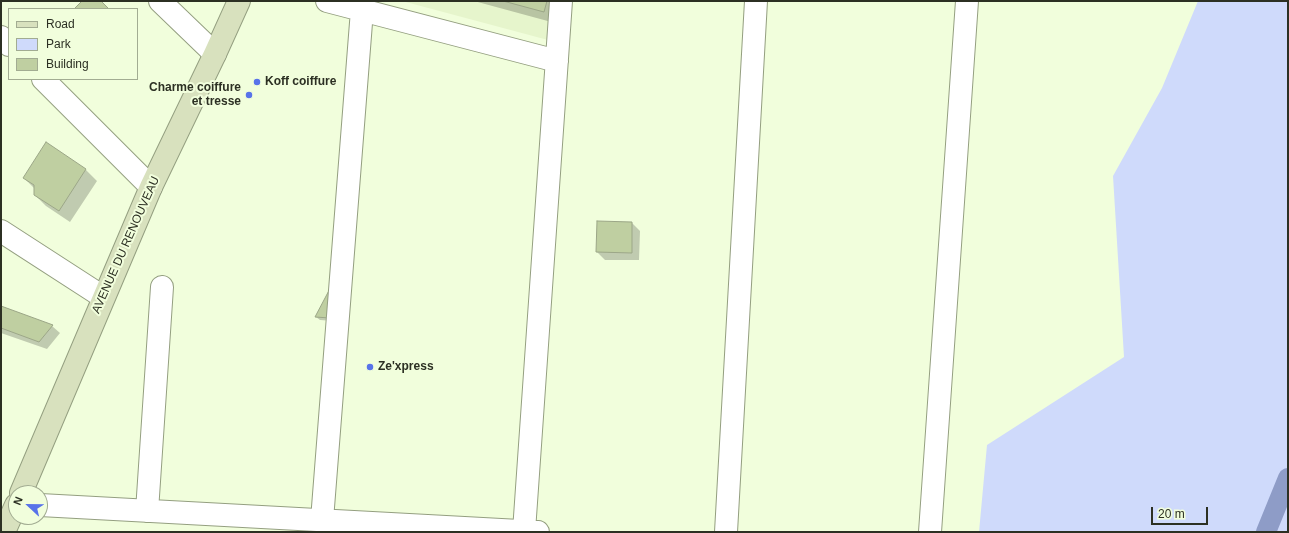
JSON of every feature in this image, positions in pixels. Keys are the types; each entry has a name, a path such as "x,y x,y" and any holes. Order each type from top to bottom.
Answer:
{"main road":[{"name":"AVENUE DU RENOUVEAU","path":"24,485 151,187 239,1"}],"street":[{"path":"160,1 215,54"},
{"path":"327,1 557,61"},
{"path":"48,505 531,532 560,1"},
{"path":"726,532 756,1"},
{"path":"930,532 967,1"},
{"path":"322,520 362,10"},
{"path":"44,80 151,187"},
{"path":"1,231 103,297"},
{"path":"147,511 162,287"}],"shaded area":[{"path":"402,1 551,1 548,40"}],"green space":[{"path":"1198,1 1288,1 1288,532 979,532 987,445 1124,357 1113,176 1162,88"}],"building":[{"path":"82,1 101,1 108,8 75,8"},
{"path":"503,1 547,1 544,12"},
{"path":"46,142 86,169 59,211 34,195 34,185 23,178"},
{"path":"597,221 632,222 632,253 596,252"},
{"path":"334,281 330,318 315,317"},
{"path":"1,306 53,325 39,342 1,328"}],"waterway":[{"path":"1266,532 1288,478"}],"place":[{"name":"Koff coiffure","path":"257,82"},
{"name":"Charme coiffure et tresse","path":"249,95"},
{"name":"Ze'xpress","path":"370,367"}]}
